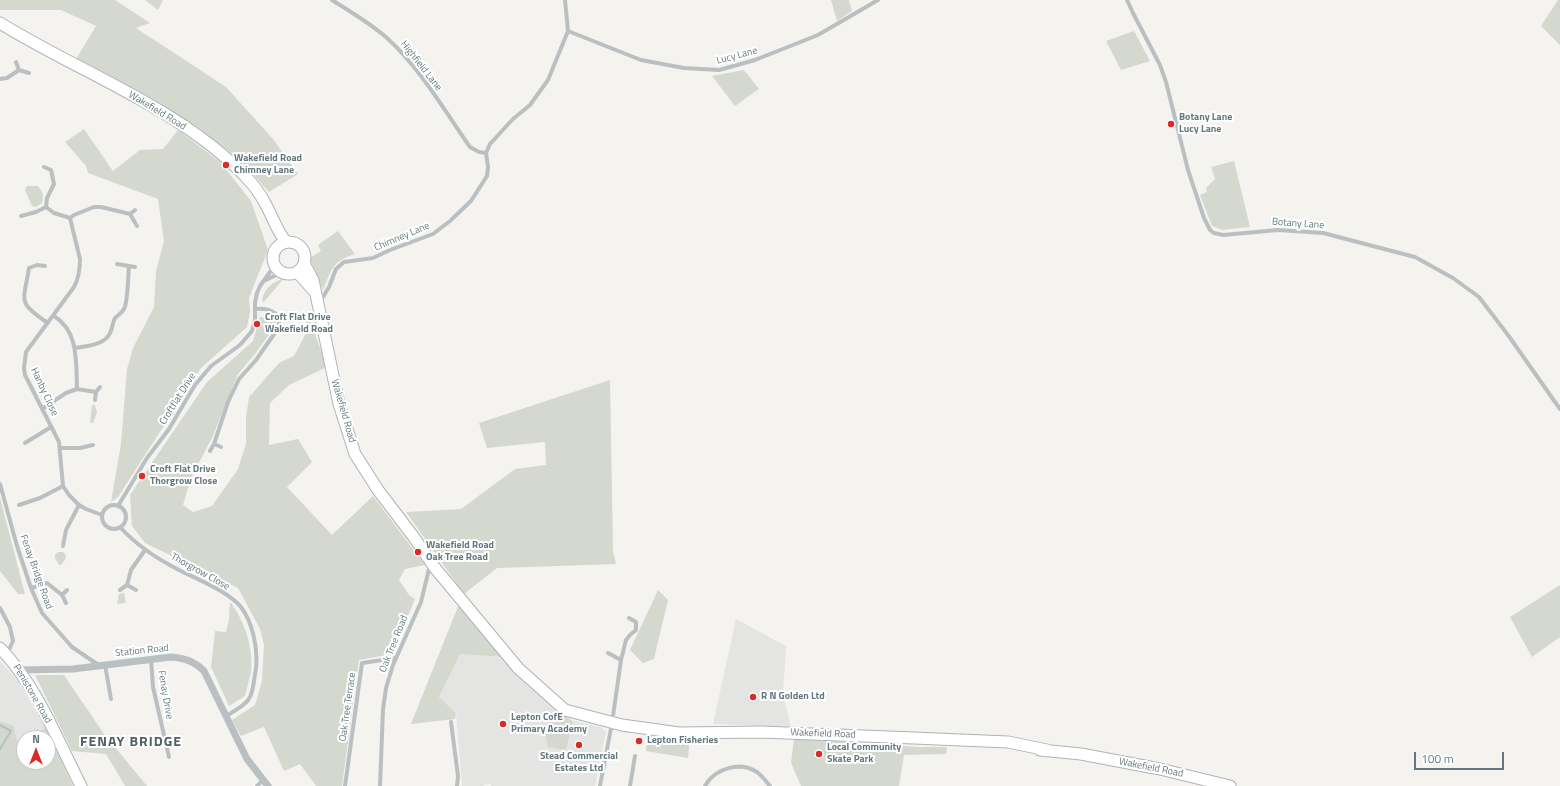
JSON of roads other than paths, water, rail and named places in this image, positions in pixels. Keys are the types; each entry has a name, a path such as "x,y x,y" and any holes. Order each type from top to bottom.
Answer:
{"highway":[{"name":"Wakefield Road","path":"0,22 13,31 117,87 194,133 234,164 246,177 265,203 281,236 286,242 296,243 305,254 301,268 312,280 319,304 339,404 355,454 378,490 431,559 435,568 518,668 565,710 617,724 679,733 761,732 914,738 958,741 994,747 1047,750 1081,754 1160,769 1230,786"},
{"name":"Wakefield Road","path":"273,221 276,250 274,260 279,269"},
{"path":"276,250 279,246 286,242"},
{"path":"279,269 289,274 301,268"},
{"name":"Penistone Road","path":"3,651 19,670 42,708 81,786"}],"street":[{"name":"Highfield Lane","path":"332,0 368,23 394,44 415,68 470,147 479,152 486,153"},
{"path":"486,153 494,138 530,105 548,80 568,31 565,0"},
{"name":"Lucy Lane","path":"568,31 641,60 684,68 719,70 755,60 818,35 878,0"},
{"name":"Botany Lane","path":"1127,0 1132,13 1160,65 1166,82 1188,170 1201,210 1210,230 1214,233 1223,235 1278,230 1322,233 1415,257 1453,278 1479,297 1508,335 1560,409"},
{"path":"16,62 19,70"},
{"path":"19,70 28,73"},
{"path":"0,79 7,78 19,70"},
{"name":"Chimney Lane","path":"319,304 329,287 336,269 344,262 373,258 433,234 450,221 471,201 487,176 488,167 486,153"},
{"path":"44,167 50,170 54,184 47,198 46,207"},
{"path":"20,216 36,212 46,207"},
{"path":"46,207 54,213 70,218 94,207 101,207 130,214 137,226"},
{"path":"130,214 135,210"},
{"name":"Hanby Close","path":"63,486 59,442 25,375 24,368 26,352 54,316 78,280 80,259 70,218"},
{"path":"117,264 135,267"},
{"path":"45,266 38,265 29,268 24,299 28,308 48,323"},
{"path":"75,348 95,345 110,334 116,318 124,309 130,266"},
{"path":"265,280 279,269"},
{"name":"Croftflat Drive","path":"118,506 147,458 170,429 190,393 202,376 211,366 240,345 246,338 253,325 256,309 255,303 260,286 279,269"},
{"path":"210,451 214,444 228,402 239,379 256,360 279,327 279,317 274,312 266,309 256,309"},
{"path":"54,316 61,320 72,337 75,348 77,389"},
{"path":"96,400 96,392 100,387"},
{"path":"42,409 66,393 77,389 96,392"},
{"name":"Hanby Close","path":"24,443 51,426"},
{"path":"214,444 221,447"},
{"path":"60,448 80,448 93,445"},
{"name":"Fenay Bridge Road","path":"0,484 9,520 31,588 42,613 47,621 72,647 103,666"},
{"path":"19,505 40,498 63,486 69,495 79,505 102,515"},
{"path":"62,546 66,530 79,505"},
{"path":"111,505 118,506 124,510 126,517 125,521 120,527 113,528 106,526 102,519 102,515 108,506 111,505"},
{"name":"Thorgrow Close","path":"120,527 145,550 179,570 220,590 240,607 250,626 257,662 250,699 246,704 226,716"},
{"path":"120,590 127,585 131,570 145,550"},
{"name":"Oak Tree Road","path":"380,786 383,709 386,688 396,658 421,602 431,559"},
{"path":"31,588 47,583 62,595 66,603"},
{"path":"127,585 136,590"},
{"path":"62,595 67,590"},
{"path":"0,608 10,627 13,641 3,651"},
{"path":"600,786 617,724 622,660 626,640 636,630 637,626 636,622 630,618"},
{"path":"608,653 622,660"},
{"name":"Station Road","path":"19,670 73,670 151,658 178,657 198,665 204,671 247,759 268,786"},
{"name":"Fenay Drive","path":"151,658 153,687 169,757"},
{"name":"Oak Tree Terrace","path":"345,786 362,663 396,658"},
{"path":"103,666 111,699"},
{"path":"451,722 458,776 457,786"},
{"path":"630,786 635,756"},
{"path":"705,786 716,774 725,768 735,767 748,768 756,772 764,778 770,786"},
{"path":"257,786 263,780"}],"waterway":[{"path":"0,725 11,731 0,749"}],"place":[{"name":"Botany Lane Lucy Lane","path":"1171,124"},
{"name":"Wakefield Road Chimney Lane","path":"226,165"},
{"name":"Croft Flat Drive Wakefield Road","path":"257,324"},
{"name":"Croft Flat Drive Thorgrow Close","path":"142,476"},
{"name":"Wakefield Road Oak Tree Road","path":"418,552"},
{"name":"R N Golden Ltd","path":"753,697"},
{"name":"Lepton CofE Primary Academy","path":"503,724"},
{"name":"Lepton Fisheries","path":"639,741"},
{"name":"Stead Commercial Estates Ltd","path":"579,745"},
{"name":"Local Community Skate Park","path":"819,754"}],"district":[{"name":"FENAY BRIDGE","path":"131,743"}]}
